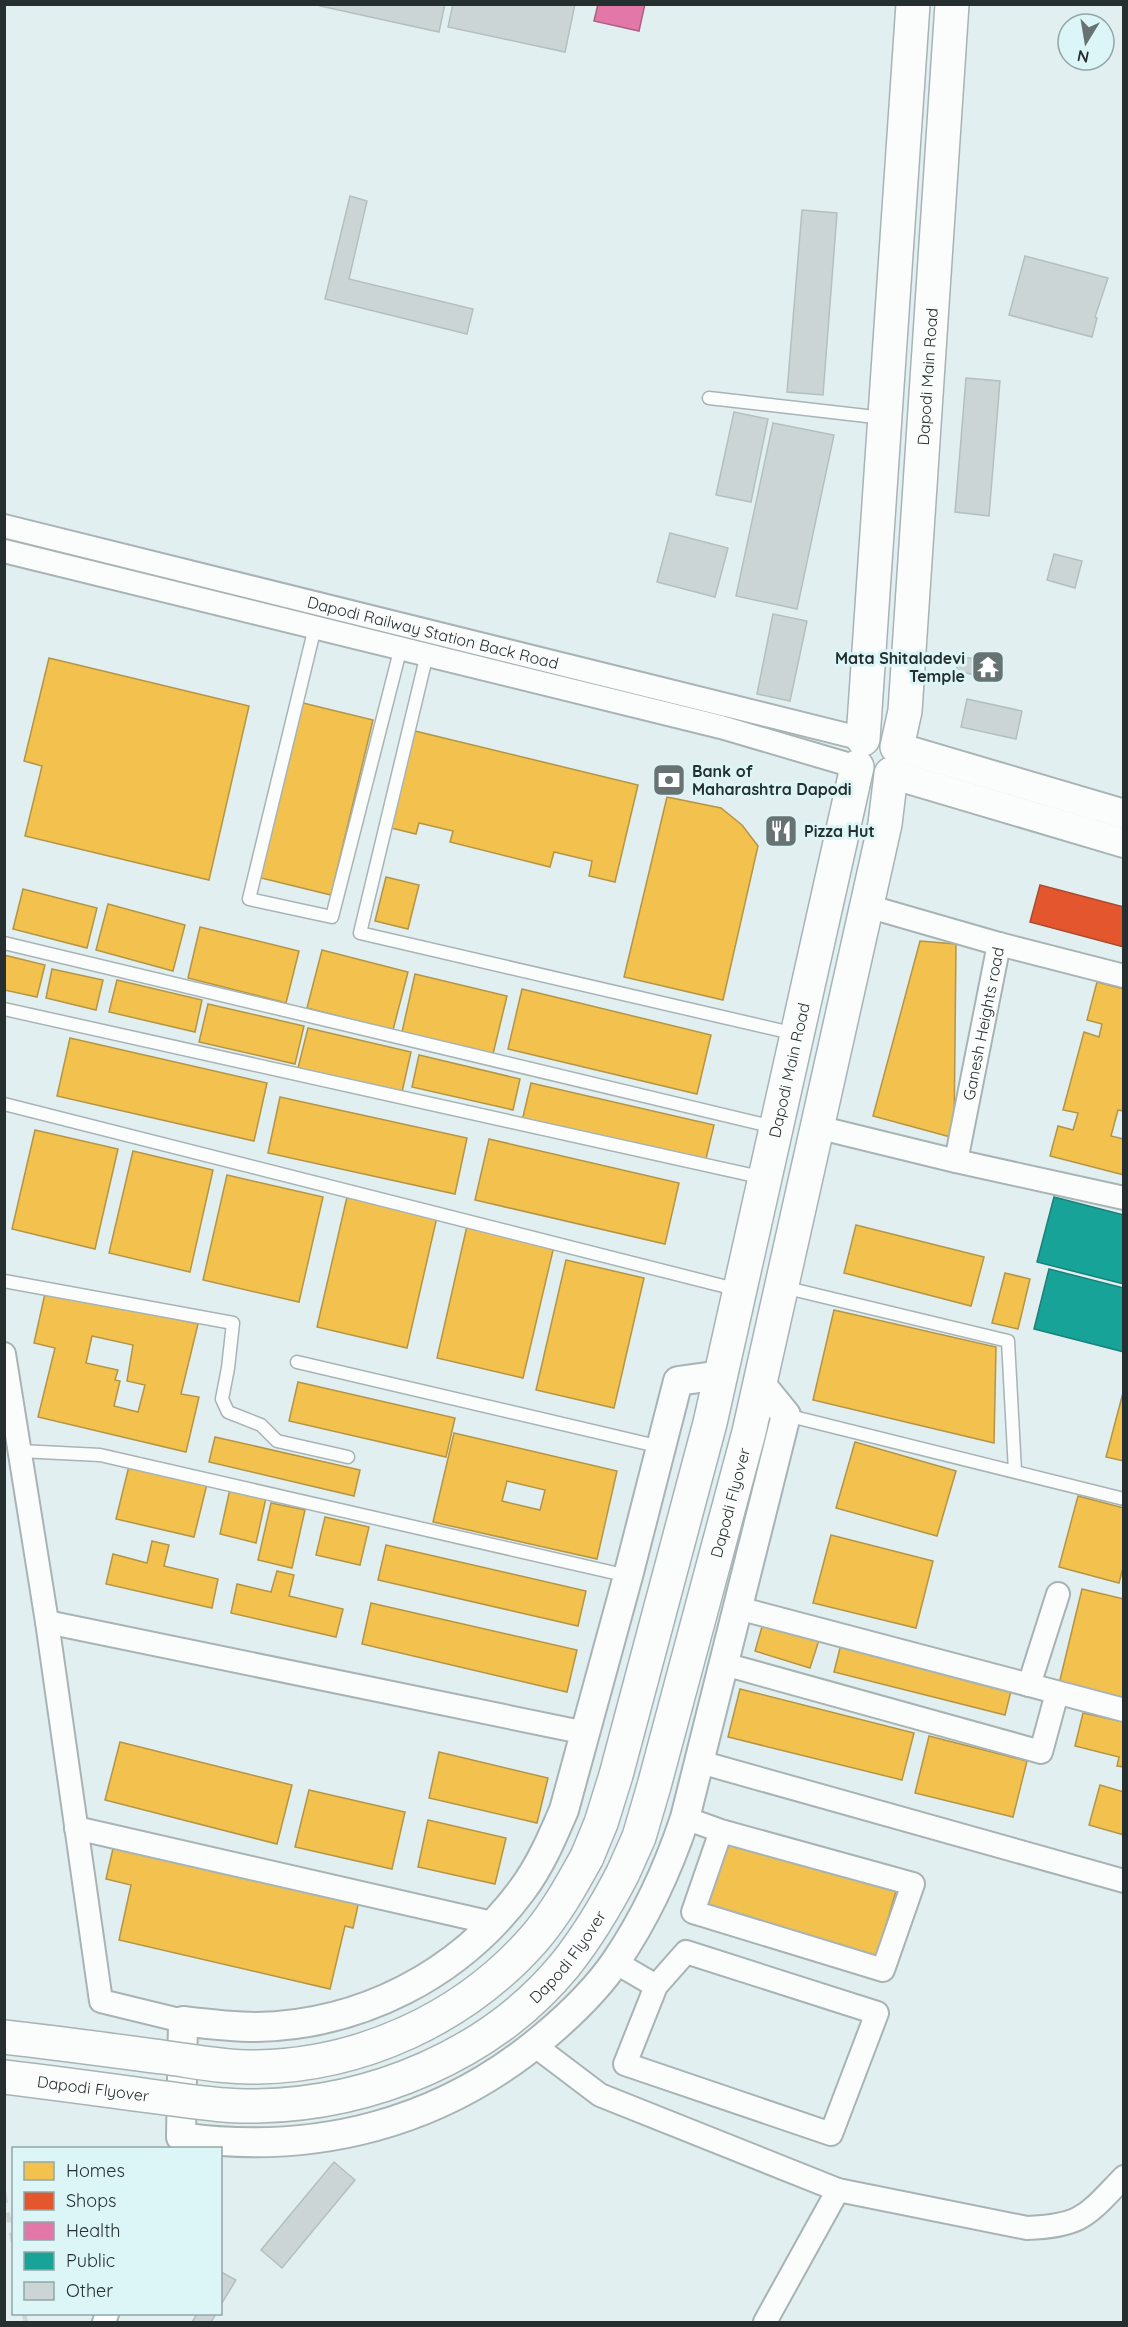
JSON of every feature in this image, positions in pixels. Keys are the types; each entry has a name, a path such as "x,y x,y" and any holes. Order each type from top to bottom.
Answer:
{"main road":[{"name":"Dapodi Main Road","path":"721,1375 860,753 913,4"},
{"name":"Dapodi Main Road","path":"760,1383 885,824 894,761 905,711 952,4"},
{"path":"860,753 869,736 883,735 894,761"},
{"name":"Dapodi Flyover","path":"4,2037 218,2064 255,2067 288,2065 355,2052 399,2037 460,2004 485,1985 533,1940 560,1904 587,1857 601,1823 616,1775 721,1375"},
{"name":"Dapodi Flyover","path":"4,2077 214,2104 255,2107 292,2104 366,2091 415,2074 449,2058 483,2037 537,1994 588,1935 605,1908 639,1837 749,1432 760,1383"}],"street":[{"name":"Dapodi Railway Station Back Road","path":"4,526 860,753"},
{"name":"Dapodi Railway Station Back Road","path":"4,551 721,727 860,753"},
{"path":"894,761 1124,814"},
{"path":"894,761 1124,843"},
{"path":"867,906 999,944"},
{"name":"Ganesh Heights road","path":"956,1161 999,944 1124,976"},
{"path":"817,1127 956,1161 1124,1198"},
{"path":"4,1354 47,1622 101,2001 183,2021 255,2027 283,2025 345,2014 384,2001 437,1971 460,1954 503,1914 523,1889 551,1840 564,1810 678,1381 721,1375"},
{"path":"183,2021 179,2143 255,2144 297,2141 376,2127 429,2109 504,2068 570,2014 615,1962 638,1927 658,1890 685,1818 786,1414 760,1383"},
{"path":"1029,1685 1058,1594"},
{"path":"738,1608 1124,1710"},
{"path":"47,1622 586,1733"},
{"path":"724,1664 1041,1752 1057,1694"},
{"path":"700,1762 1124,1881"},
{"path":"685,1818 722,1831 913,1884 883,1970 693,1912 722,1831"},
{"path":"76,1828 492,1923"},
{"path":"687,1952 877,2013 831,2134 624,2064 656,1986 687,1952"},
{"path":"615,1962 656,1986"},
{"path":"534,2045 600,2095 838,2190 1028,2228 1058,2227 1085,2217 1124,2177"},
{"path":"765,2322 838,2190"}],"lane":[{"path":"709,398 885,418"},
{"path":"315,627 249,899 332,917 401,648"},
{"path":"427,654 360,933 797,1034"},
{"path":"4,943 776,1127"},
{"path":"4,1009 765,1179"},
{"path":"4,1104 740,1290"},
{"path":"4,1281 233,1323 222,1399 228,1412 261,1425 278,1441 348,1457"},
{"path":"782,1287 1008,1341 1015,1471"},
{"path":"297,1362 661,1447"},
{"path":"786,1414 1124,1500"},
{"path":"20,1451 100,1455 628,1576"}],"building: Homes":[{"path":"49,658 249,706 209,880 25,836 42,766 24,761"},
{"path":"299,702 373,720 331,895 257,877"},
{"path":"415,731 638,785 615,882 589,876 592,861 554,852 550,867 450,842 453,831 419,823 416,834 391,828"},
{"path":"667,797 721,808 742,825 758,846 723,1000 624,977"},
{"path":"386,877 419,885 408,929 375,921"},
{"path":"23,889 97,908 87,948 13,929"},
{"path":"108,904 185,925 173,971 96,950"},
{"path":"200,927 299,951 286,1003 188,978"},
{"path":"920,941 956,944 954,1138 873,1116"},
{"path":"322,950 408,972 393,1030 307,1008"},
{"path":"4,955 45,965 37,997 4,990"},
{"path":"52,969 103,980 96,1010 46,998"},
{"path":"415,974 507,996 493,1054 402,1032"},
{"path":"117,980 202,1000 195,1032 109,1012"},
{"path":"1097,982 1124,989 1124,1111 1118,1110 1111,1136 1124,1139 1124,1175 1050,1156 1058,1126 1073,1130 1078,1113 1063,1110 1084,1032 1099,1037 1102,1024 1087,1020"},
{"path":"522,989 711,1035 697,1094 508,1049"},
{"path":"208,1004 304,1026 295,1064 199,1042"},
{"path":"308,1028 411,1052 402,1092 298,1068"},
{"path":"70,1038 267,1083 254,1141 57,1096"},
{"path":"419,1055 520,1079 513,1110 412,1087"},
{"path":"531,1083 714,1125 705,1163 522,1121"},
{"path":"280,1097 467,1138 455,1194 268,1153"},
{"path":"35,1130 118,1149 95,1249 12,1229"},
{"path":"489,1139 679,1183 665,1244 475,1200"},
{"path":"133,1151 213,1170 190,1272 109,1253"},
{"path":"227,1175 323,1197 299,1302 203,1280"},
{"path":"347,1197 437,1217 407,1348 317,1327"},
{"path":"856,1225 984,1257 971,1306 844,1273"},
{"path":"467,1226 554,1246 523,1378 437,1358"},
{"path":"566,1260 644,1278 614,1408 536,1390"},
{"path":"1005,1273 1030,1279 1018,1329 992,1323"},
{"path":"46,1289 198,1324 181,1394 199,1397 186,1452 38,1417 55,1348 34,1343","holes":["92,1336 133,1345 127,1381 145,1385 138,1412 114,1406 120,1381 115,1380 118,1370 86,1363"]},
{"path":"834,1310 996,1347 994,1443 813,1400"},
{"path":"298,1382 455,1418 446,1457 289,1421"},
{"path":"1124,1389 1124,1461 1106,1457"},
{"path":"454,1433 617,1471 597,1559 433,1522","holes":["507,1481 545,1490 540,1510 502,1501"]},
{"path":"215,1437 360,1470 354,1496 209,1462"},
{"path":"855,1442 956,1471 937,1536 836,1508"},
{"path":"129,1466 207,1484 194,1537 116,1519"},
{"path":"230,1489 266,1498 256,1543 220,1534"},
{"path":"1078,1496 1124,1508 1124,1564 1119,1583 1059,1567"},
{"path":"271,1503 305,1510 292,1568 258,1560"},
{"path":"325,1517 369,1527 360,1565 316,1555"},
{"path":"831,1535 933,1561 916,1628 813,1603"},
{"path":"152,1541 169,1545 164,1566 218,1579 212,1608 106,1584 113,1554 147,1563"},
{"path":"386,1545 586,1591 578,1626 378,1580"},
{"path":"277,1571 294,1575 289,1596 343,1609 336,1637 231,1613 237,1584 271,1592"},
{"path":"1082,1589 1124,1599 1123,1700 1059,1684"},
{"path":"371,1603 577,1650 567,1692 362,1644"},
{"path":"764,1620 820,1637 810,1668 755,1651"},
{"path":"841,1644 1012,1687 1005,1715 834,1672"},
{"path":"740,1689 914,1733 902,1780 728,1737"},
{"path":"1083,1713 1124,1722 1124,1767 1117,1766 1119,1757 1075,1746"},
{"path":"929,1736 1027,1761 1013,1817 915,1793"},
{"path":"120,1742 292,1785 277,1844 105,1800"},
{"path":"439,1752 548,1778 537,1823 429,1798"},
{"path":"1100,1785 1124,1792 1124,1835 1089,1825"},
{"path":"309,1790 405,1812 392,1869 295,1847"},
{"path":"428,1820 506,1838 495,1884 418,1867"},
{"path":"721,1834 897,1888 876,1959 700,1905"},
{"path":"114,1844 359,1901 353,1928 345,1926 330,1989 119,1940 131,1885 106,1879"}],"building: Shops":[{"path":"1040,885 1124,907 1124,947 1030,922"}],"building: Health":[{"path":"598,4 645,4 639,31 594,21"}],"building: Public":[{"path":"1054,1197 1124,1215 1124,1284 1037,1262"},
{"path":"1049,1269 1124,1288 1124,1352 1034,1329"}],"building: Other":[{"path":"320,4 445,4 439,32 320,6"},
{"path":"453,4 575,4 565,52 448,27"},
{"path":"350,196 367,201 349,279 473,309 467,334 325,299"},
{"path":"802,210 837,213 823,395 787,392"},
{"path":"1025,256 1108,278 1095,317 1097,318 1092,337 1009,315"},
{"path":"966,378 1000,381 989,516 955,512"},
{"path":"734,412 768,419 751,502 716,495"},
{"path":"773,423 834,435 797,609 736,596"},
{"path":"670,533 728,548 715,597 657,582"},
{"path":"1054,554 1082,561 1075,588 1047,580"},
{"path":"773,614 807,621 790,701 757,694"},
{"path":"959,656 979,660 976,675 956,671"},
{"path":"967,699 1022,711 1016,739 961,727"},
{"path":"334,2162 355,2180 282,2268 261,2250"},
{"path":"222,2273 236,2280 222,2303"},
{"path":"196,2315 215,2315 211,2322 192,2322"}],"railway":[{"path":"4,2193 12,2237"},
{"path":"24,2315 26,2322"}],"place":[{"name":"Mata Shitaladevi Temple","path":"988,667"},
{"name":"Bank of Maharashtra Dapodi","path":"669,780"},
{"name":"Pizza Hut","path":"781,831"}]}
